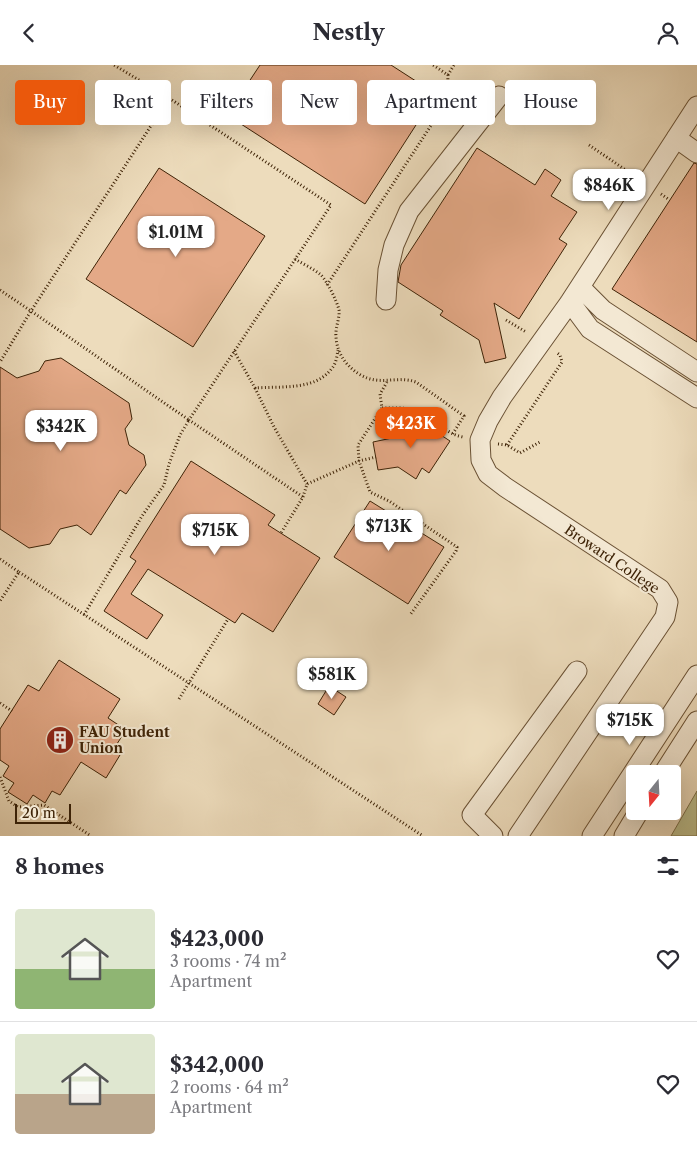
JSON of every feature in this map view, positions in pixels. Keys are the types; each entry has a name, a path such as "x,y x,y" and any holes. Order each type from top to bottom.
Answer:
{"street":[{"path":"386,300 388,270 394,245 409,211 500,96"},
{"name":"Broward College","path":"518,836 665,617 668,602 660,589 504,487 488,474 481,460 480,440 488,421 502,397 575,294 697,106"},
{"path":"676,138 697,153"},
{"path":"575,294 603,310 697,372"},
{"path":"575,294 590,329 697,398"},
{"path":"493,836 472,815 577,671"},
{"path":"592,836 697,675"},
{"path":"669,765 697,721"},
{"path":"624,836 634,820"}],"path":[{"path":"114,65 139,80"},
{"path":"433,65 448,75"},
{"path":"327,285 447,101 448,75 454,65"},
{"path":"84,615 142,516 164,485 168,464 180,435 330,205 171,99"},
{"path":"0,362 152,125"},
{"path":"589,145 668,199"},
{"path":"295,259 321,275 327,285 339,310 336,337 338,349 342,359 350,367 360,375 374,380 387,382 409,380 416,382 464,416 452,435 424,412 382,408"},
{"path":"0,290 303,497"},
{"path":"255,388 305,385 325,377 334,367 338,349"},
{"path":"234,351 274,427 308,484"},
{"path":"507,445 562,362"},
{"path":"387,382 380,394 382,408 358,445 359,461 370,492 389,501 457,547 410,615"},
{"path":"281,533 303,497 308,484 359,461 376,457"},
{"path":"0,559 188,684 423,836"},
{"path":"0,601 19,572"},
{"path":"179,699 228,619"},
{"path":"0,703 12,711"},
{"path":"0,777 9,801 18,807 44,805 91,836"}],"green space":[{"path":"697,791 697,836 671,836"}],"building":[{"path":"260,65 391,65 414,80 367,80 367,125 416,125 365,204 243,125 272,125 272,80 250,80"},
{"path":"477,148 535,185 545,169 561,180 551,196 577,212 559,239 567,244 519,319 494,303 506,358 485,363 479,340 440,315 443,311 398,282 401,265"},
{"path":"694,163 697,164 697,342 612,289"},
{"path":"159,168 265,236 193,347 86,279"},
{"path":"61,358 129,403 132,419 125,429 129,445 144,455 146,465 126,494 120,490 91,535 77,525 60,529 50,544 29,548 0,529 0,367 17,378 39,371 45,361"},
{"path":"418,420 450,441 429,473 422,468 416,479 398,467 378,470 373,442 392,438 403,421 413,427"},
{"path":"191,461 275,515 268,525 320,558 273,632 242,613 235,623 148,569 131,594 163,615 147,639 104,611 136,561 130,557"},
{"path":"370,501 444,547 408,604 334,557"},
{"name":"FAU Student Union","path":"59,660 120,699 108,718 126,730 113,750 120,755 106,778 81,762 60,795 52,791 45,803 33,795 27,804 8,792 14,783 3,776 9,766 0,760 0,729 28,685 39,691"},
{"path":"329,686 346,697 334,715 318,704"}],"place":[{"name":"FAU Student Union","path":"60,740"}]}
